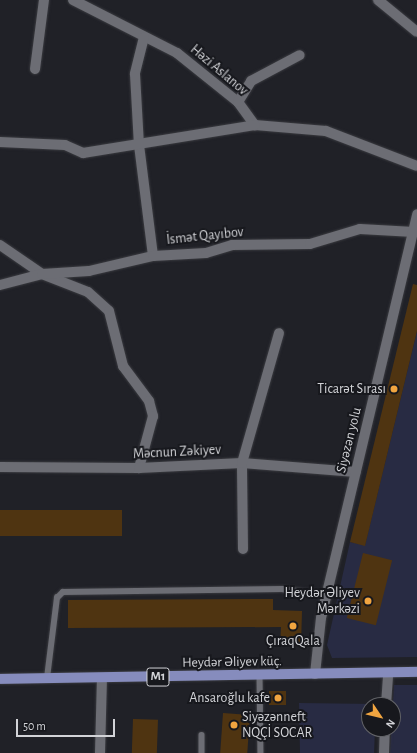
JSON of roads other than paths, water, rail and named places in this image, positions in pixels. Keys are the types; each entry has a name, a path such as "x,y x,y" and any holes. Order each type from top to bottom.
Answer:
{"main road":[{"name":"Heydər Əliyev küç.","path":"0,678 260,676 417,672"}],"street":[{"path":"35,69 44,0"},
{"name":"Həzi Aslanov","path":"73,0 177,53 238,102 256,125"},
{"path":"378,0 417,32"},
{"path":"144,37 135,74 139,145 153,256"},
{"path":"238,102 251,81 300,55"},
{"path":"0,142 65,145 83,153 256,125 326,131 417,166"},
{"name":"Siyəzən yolu","path":"315,674 318,639 326,595 414,232 417,214"},
{"name":"İsmət Qayıbov","path":"0,285 42,274 89,271 153,256 206,253 232,245 310,244 360,229 414,232"},
{"path":"0,245 42,274 88,292 109,311 123,366 149,401 154,416 139,468"},
{"path":"243,549 242,463 279,333"},
{"name":"Məcnun Zəkiyev","path":"0,467 139,468 242,463 356,472"},
{"path":"386,697 388,673"},
{"path":"100,753 102,678"},
{"path":"384,753 385,737"}],"lane":[{"path":"47,678 57,598 63,592 282,589 326,595"},
{"path":"260,676 261,753"},
{"path":"202,735 202,753"}],"place":[{"name":"Ticarət Sırası","path":"394,389"},
{"name":"Heydər Əliyev Mərkəzi","path":"368,601"},
{"name":"ÇıraqQala","path":"293,626"},
{"name":"Ansaroğlu kafe","path":"278,698"},
{"name":"Siyəzənneft NQÇİ SOCAR","path":"234,725"}]}
